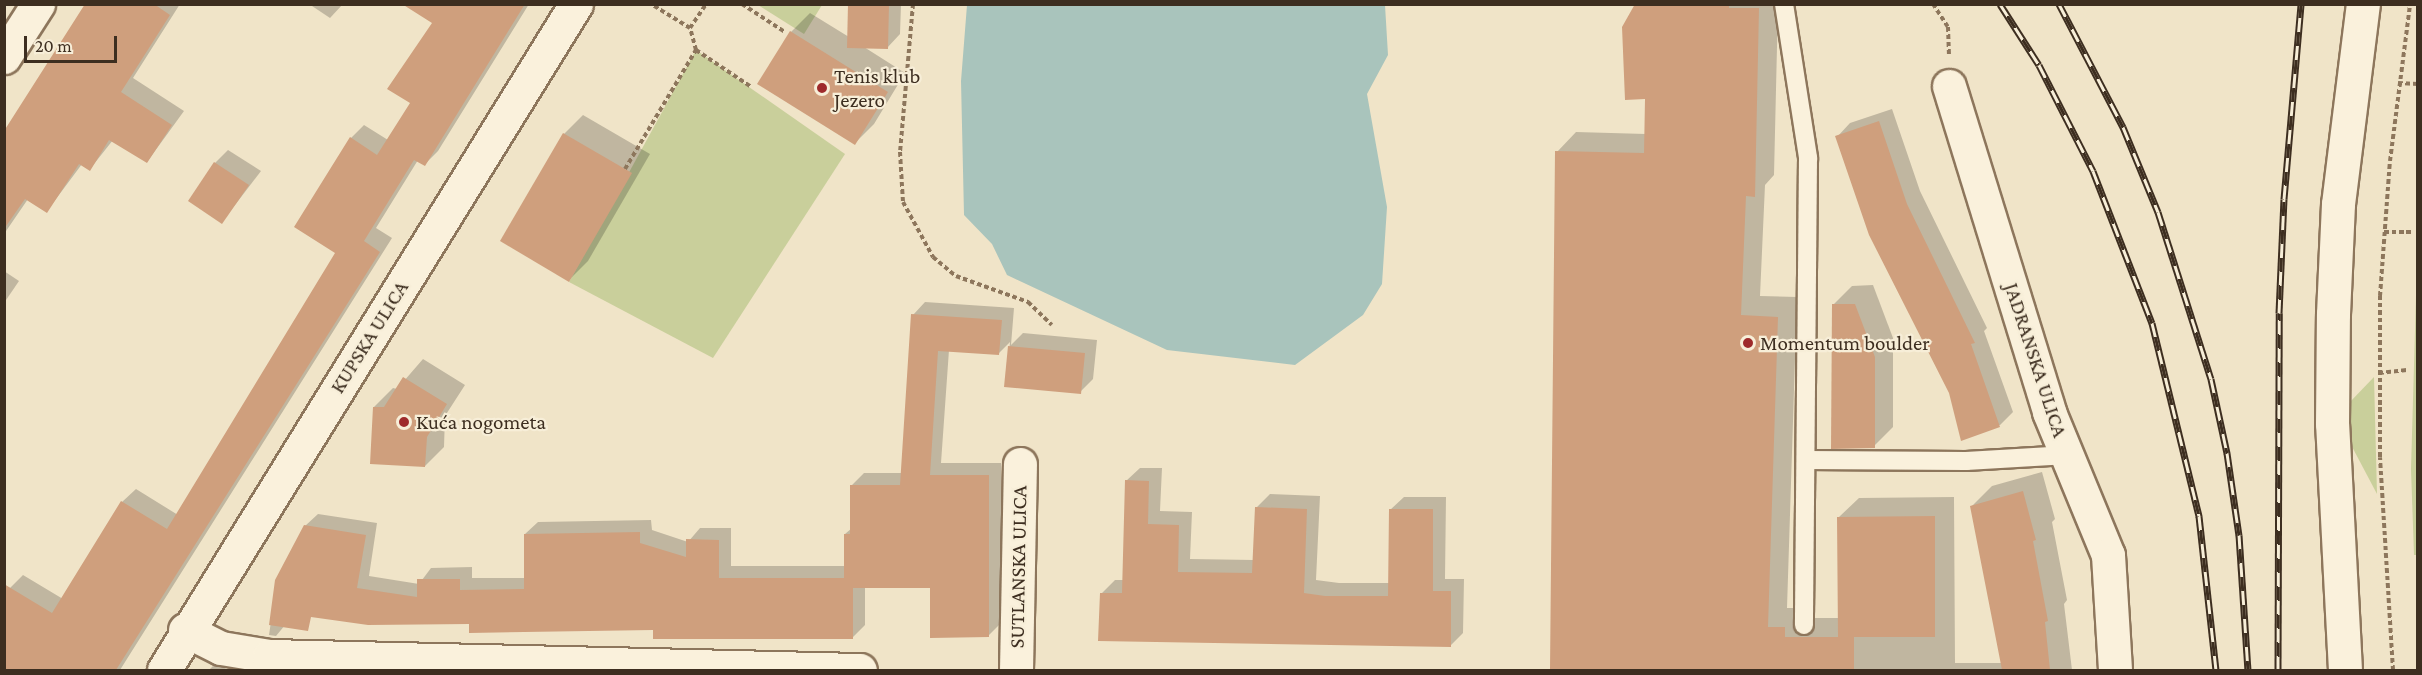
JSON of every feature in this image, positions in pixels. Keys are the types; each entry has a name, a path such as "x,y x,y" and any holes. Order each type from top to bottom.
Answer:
{"street":[{"path":"4,57 39,4"},
{"name":"KUPSKA ULICA","path":"164,670 185,630 576,4"},
{"path":"2345,669 2332,424 2333,314 2338,204 2363,4"},
{"name":"JADRANSKA ULICA","path":"1949,86 2049,412 2108,555 2115,670"},
{"name":"SUTLANSKA ULICA","path":"1016,670 1020,464"},
{"path":"185,630 221,648 269,656 860,670"}],"lane":[{"path":"1784,4 1808,158 1804,625"},
{"path":"1806,460 1966,461 2068,455"}],"path":[{"path":"651,4 690,28 696,50 750,86"},
{"path":"690,28 706,4"},
{"path":"742,4 785,32"},
{"path":"913,4 900,152 903,202 933,257 956,276 1028,302 1052,325"},
{"path":"1933,4 1948,27 1949,86"},
{"path":"2393,670 2379,373 2384,232 2398,82 2410,4"},
{"path":"625,169 696,50"},
{"path":"2398,82 2418,84"},
{"path":"2384,232 2412,232"},
{"path":"2379,373 2407,370"}],"green space":[{"path":"758,5 822,5 804,34"},
{"path":"696,50 845,154 713,358 569,282"},
{"path":"2417,261 2418,555 2414,555 2411,469"},
{"path":"2374,377 2377,494 2349,441 2349,403"}],"water":[{"path":"967,5 1385,5 1388,55 1367,94 1387,207 1382,284 1363,315 1295,365 1167,350 1007,275 992,244 964,215 961,81"}],"building":[{"path":"85,4 154,4 170,15 121,92 172,125 147,163 109,140 90,171 79,164 47,213 25,199 4,229 4,131"},
{"path":"402,4 525,4 425,166 414,160 364,241 380,252 116,670 4,670 4,584 52,613 121,501 167,529 335,253 294,227 350,137 377,155 410,103 387,89 432,23"},
{"path":"848,4 889,4 888,49 847,48"},
{"path":"1635,4 1729,4 1729,8 1759,8 1755,197 1746,196 1741,315 1778,317 1768,627 1785,627 1785,637 1838,637 1837,517 1935,516 1935,637 1854,637 1854,670 1550,670 1555,151 1644,153 1645,99 1625,100 1622,27"},
{"name":"Tenis klub Jezero","path":"790,31 888,92 855,145 757,84"},
{"path":"1879,121 1907,204 1975,343 1971,344 2000,427 1961,441 1949,393 1869,235 1835,136"},
{"path":"563,133 632,173 569,282 500,241"},
{"path":"214,162 249,185 222,224 188,201"},
{"path":"1832,304 1855,304 1875,357 1875,448 1831,449"},
{"path":"911,314 1002,320 999,355 938,351 930,475 989,475 989,637 930,638 930,588 853,588 853,639 653,639 653,630 469,633 469,624 368,625 311,617 308,631 269,625 275,580 304,525 366,535 357,588 417,597 417,579 460,579 460,590 524,589 524,534 640,532 640,543 686,557 686,539 719,540 719,578 844,578 844,534 850,534 850,485 900,485"},
{"path":"1008,346 1085,353 1081,394 1004,387"},
{"name":"Kuća nogometa","path":"403,377 447,404 427,437 425,467 370,464 373,407 384,407"},
{"path":"1125,480 1149,481 1148,524 1179,525 1178,572 1252,573 1255,507 1307,509 1304,593 1325,596 1388,596 1389,509 1433,509 1433,591 1451,591 1451,647 1098,641 1100,593 1122,593"},
{"path":"2023,491 2036,540 2033,541 2048,621 2045,622 2050,670 2002,670 1970,506"}],"railway":[{"path":"2000,4 2039,65 2093,171 2152,323 2199,516 2216,670"},
{"path":"2059,4 2123,127 2158,212 2211,379 2227,453 2239,535 2248,670"},
{"path":"2278,670 2279,313 2284,199 2301,4"}],"place":[{"name":"Tenis klub Jezero","path":"822,88"},
{"name":"Momentum boulder","path":"1748,343"},
{"name":"Kuća nogometa","path":"404,422"}]}
